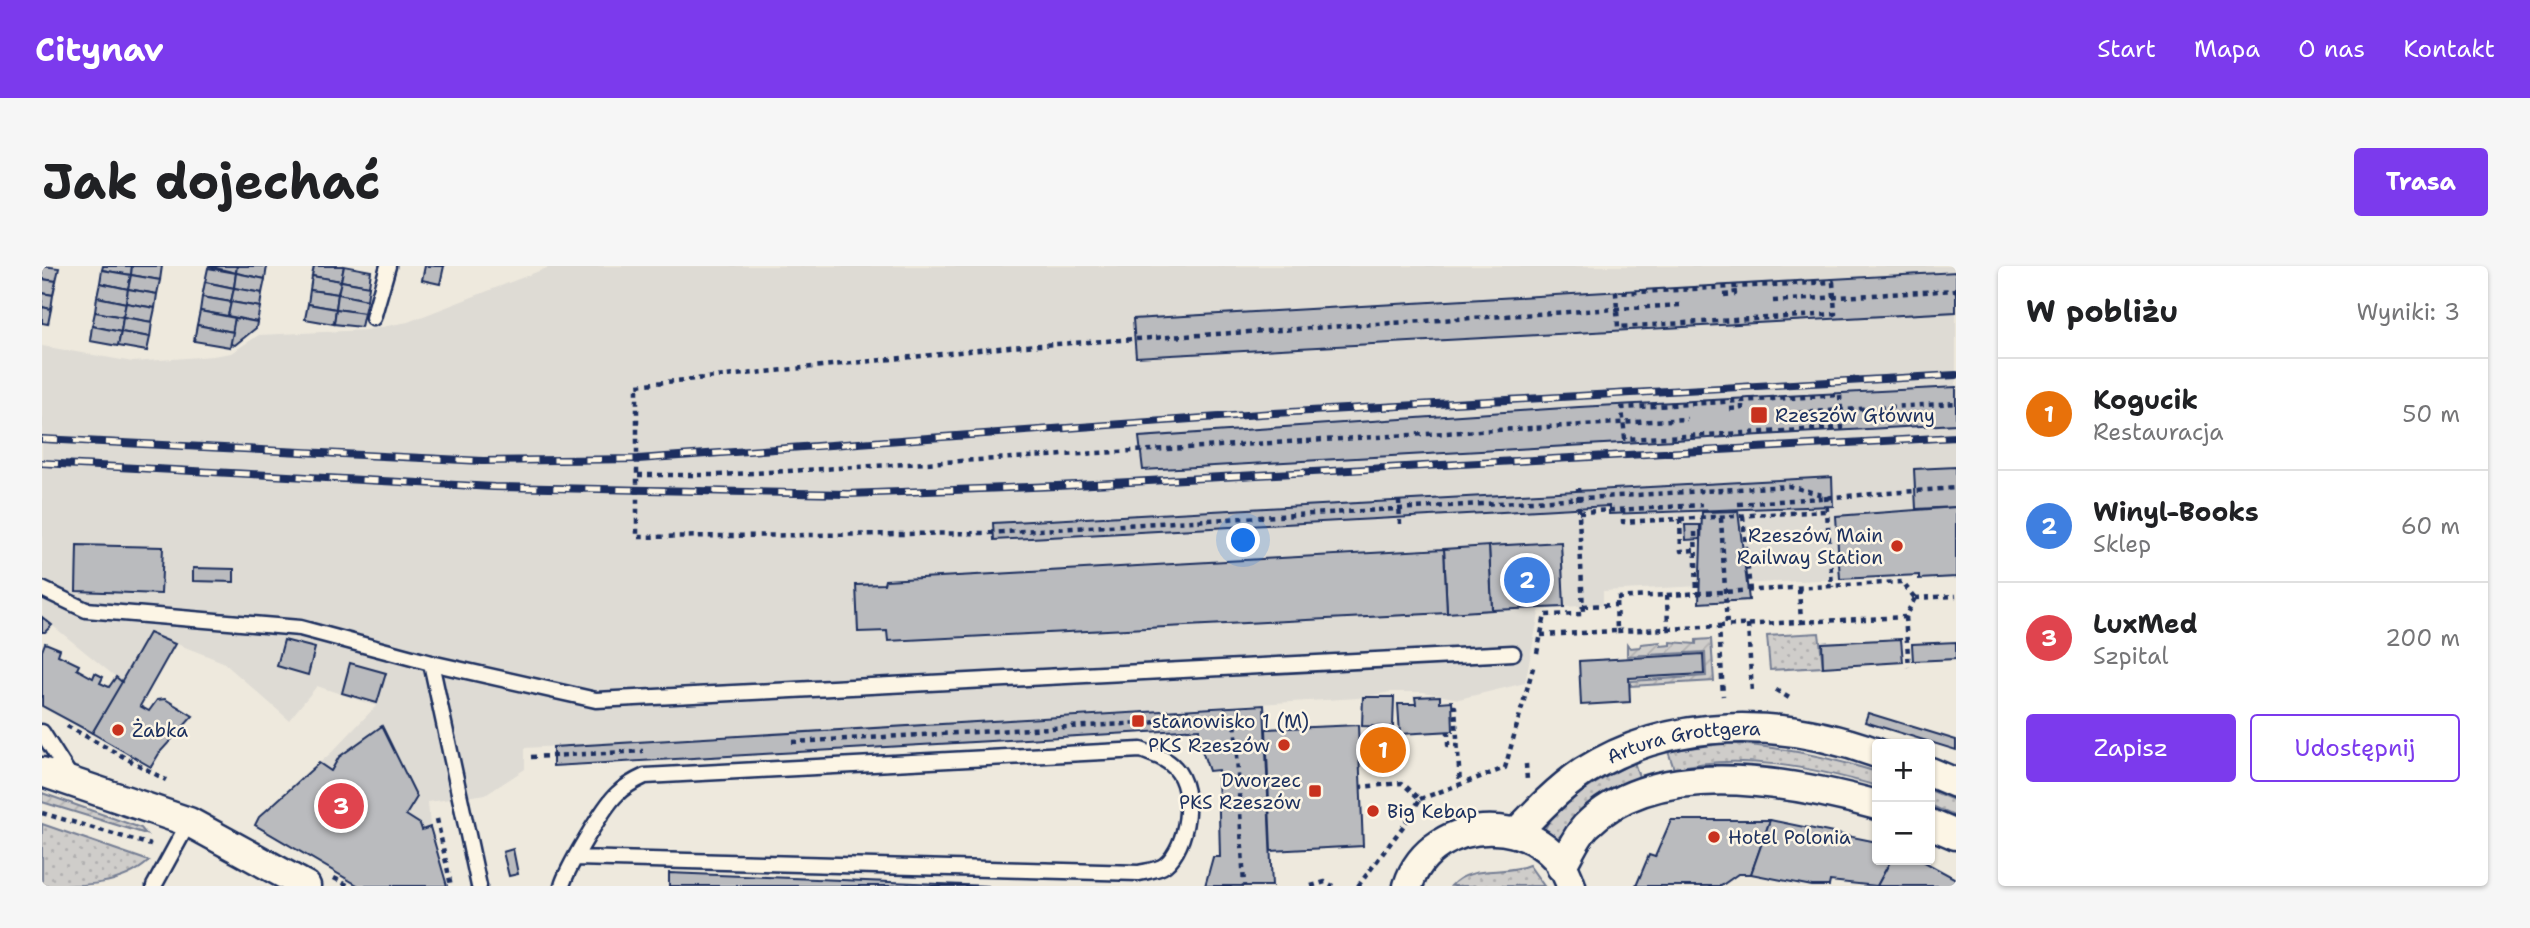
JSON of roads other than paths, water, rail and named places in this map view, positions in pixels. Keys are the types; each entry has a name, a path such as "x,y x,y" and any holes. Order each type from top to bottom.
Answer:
{"street":[{"name":"Artura Grottgera","path":"1516,833 1554,793 1582,773 1632,747 1669,734 1723,728 1766,730 1821,738 1872,752"},
{"path":"42,772 189,822 306,886"},
{"path":"1935,774 1956,783"},
{"name":"Artura Grottgera","path":"1566,877 1584,828 1600,814 1660,788 1719,779 1752,781 1843,796 1872,804"},
{"path":"1935,826 1956,835"},
{"path":"1409,886 1421,862 1451,837 1489,828 1516,833 1544,847 1566,877"}],"lane":[{"path":"373,318 388,266"},
{"path":"42,589 86,610 300,628 431,663 596,701 1513,653"},
{"path":"431,663 479,886"},
{"path":"42,732 75,784"},
{"path":"562,886 576,858 614,796 628,784 645,776 1142,750 1162,758 1177,770 1185,786 1185,833 1177,850 1163,867 1139,873 576,858"},
{"path":"154,886 189,822"}],"railway":[{"path":"42,439 483,461 638,459 1274,413 1956,375"},
{"path":"42,463 494,487 848,494 1057,486 1956,437"}],"place":[{"name":"Rzeszów Główny","path":"1759,415"},
{"name":"Rzeszów Main Railway Station","path":"1897,546"},
{"name":"Winyl-Books","path":"1527,580"},
{"name":"stanowisko 1 (M)","path":"1138,721"},
{"name":"Żabka","path":"118,730"},
{"name":"PKS Rzeszów","path":"1284,745"},
{"name":"Kogucik","path":"1383,750"},
{"name":"Dworzec PKS Rzeszów","path":"1315,791"},
{"name":"LuxMed","path":"341,806"},
{"name":"Big Kebap","path":"1373,811"},
{"name":"Hotel Polonia","path":"1714,837"}]}
